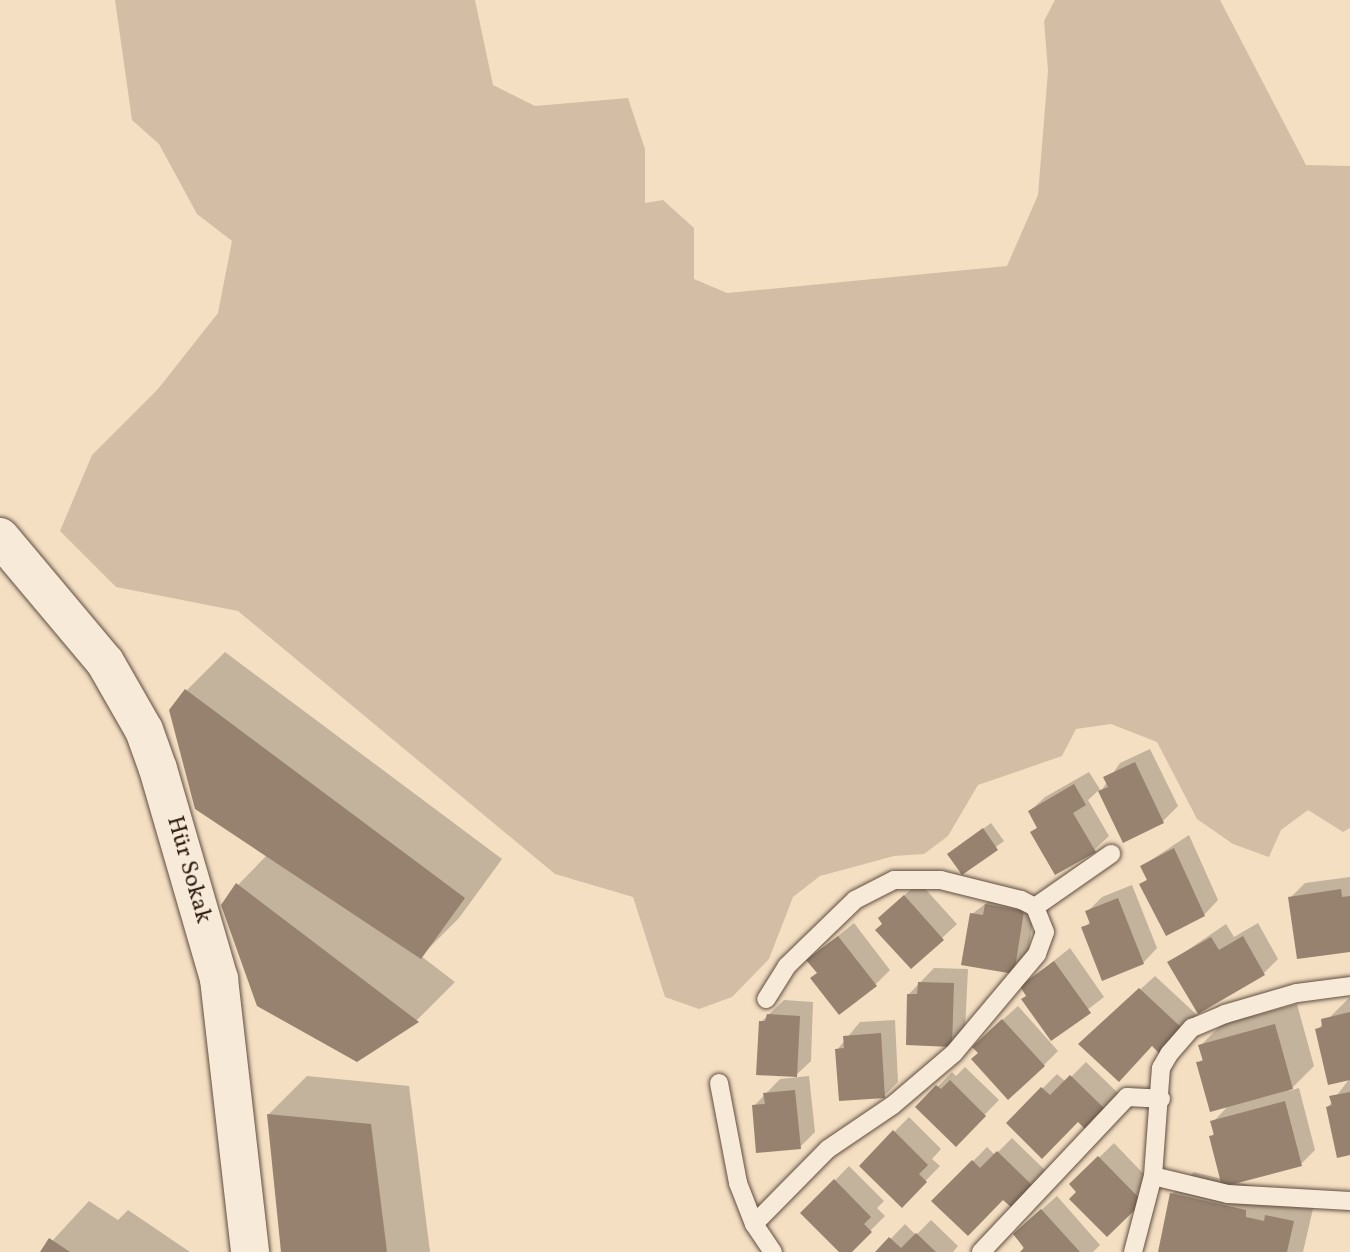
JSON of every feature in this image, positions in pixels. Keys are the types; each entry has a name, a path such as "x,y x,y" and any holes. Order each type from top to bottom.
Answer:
{"street":[{"name":"Hür Sokak","path":"0,537 105,662 153,756 219,979 250,1252"}],"lane":[{"path":"1035,907 1111,854"},
{"path":"766,999 787,966 855,900 894,880 941,880 1035,907"},
{"path":"754,1224 828,1149 893,1105 954,1053 1037,954 1045,932 1035,907"},
{"path":"1133,1252 1153,1176 1161,1068 1192,1028 1297,993 1350,986"},
{"path":"719,1083 732,1166 754,1224 773,1252"},
{"path":"981,1252 1127,1097 1161,1099"},
{"path":"1153,1176 1228,1194 1350,1201"}],"shaded area":[{"path":"115,0 475,0 493,85 535,106 628,98 645,149 645,203 663,200 694,228 694,279 727,293 1007,266 1038,195 1048,71 1044,21 1055,0 1220,0 1306,165 1350,166 1350,828 1343,832 1308,810 1281,830 1269,857 1233,844 1197,819 1157,742 1111,724 1076,729 1062,756 978,785 948,836 924,854 894,856 820,876 793,897 769,959 732,997 699,1009 665,997 633,897 555,874 238,611 116,587 60,531 92,455 158,389 218,313 232,241 197,214 159,144 132,120"}],"building":[{"path":"185,689 465,898 421,959 195,809 169,710"},
{"path":"1135,762 1164,823 1123,843 1098,791 1108,787 1103,777"},
{"path":"1074,784 1086,805 1073,813 1096,852 1055,875 1030,832 1037,828 1028,811"},
{"path":"983,828 998,850 962,875 947,854"},
{"path":"1174,848 1205,916 1166,936 1139,884 1147,880 1140,866"},
{"path":"236,883 419,1022 357,1062 257,1006 221,905"},
{"path":"1341,889 1342,897 1350,896 1350,952 1297,959 1288,897"},
{"path":"904,895 944,940 911,969 875,930 882,924 878,918"},
{"path":"1118,898 1144,964 1102,981 1081,927 1090,924 1085,911"},
{"path":"985,904 1024,911 1014,974 961,965 970,913 983,915"},
{"path":"838,936 877,986 839,1015 810,978 817,973 806,960"},
{"path":"1243,936 1265,975 1198,1014 1167,962 1211,937 1219,950"},
{"path":"1054,961 1091,1013 1051,1041 1021,999 1026,996 1020,986"},
{"path":"918,982 954,983 952,1047 906,1045 907,994 917,994"},
{"path":"1139,988 1184,1030 1161,1055 1152,1046 1119,1082 1078,1044"},
{"path":"1350,1012 1350,1080 1328,1085 1315,1029 1322,1027 1321,1019"},
{"path":"767,1014 800,1016 797,1077 756,1075 759,1021 765,1021"},
{"path":"1002,1019 1045,1066 1008,1100 971,1059 978,1053 972,1047"},
{"path":"1275,1024 1293,1089 1210,1112 1196,1062 1203,1061 1198,1045"},
{"path":"881,1033 885,1098 839,1101 835,1049 844,1048 843,1036"},
{"path":"1070,1075 1106,1110 1086,1130 1078,1122 1042,1159 1006,1123 1041,1087 1050,1095"},
{"path":"950,1080 986,1116 956,1147 915,1107 936,1085 941,1089"},
{"path":"795,1090 801,1149 756,1153 752,1105 765,1104 763,1093"},
{"path":"1350,1092 1350,1155 1337,1158 1326,1107 1332,1105 1329,1096"},
{"path":"1285,1101 1302,1166 1222,1187 1209,1136 1214,1135 1210,1121"},
{"path":"267,1114 371,1124 387,1252 281,1252"},
{"path":"893,1130 928,1165 919,1174 927,1182 902,1208 859,1166"},
{"path":"997,1151 1033,1186 1012,1208 1003,1200 968,1236 931,1201 972,1160 980,1168"},
{"path":"1098,1156 1143,1202 1107,1237 1069,1199 1076,1192 1069,1184"},
{"path":"834,1179 871,1217 864,1224 872,1232 852,1252 839,1252 800,1213"},
{"path":"1170,1193 1246,1210 1246,1217 1264,1221 1265,1215 1294,1221 1287,1252 1158,1252"},
{"path":"1041,1209 1080,1252 1020,1252 1024,1248 1013,1234"},
{"path":"916,1233 936,1252 875,1252 889,1237 901,1248"},
{"path":"49,1238 70,1252 40,1252"}]}
